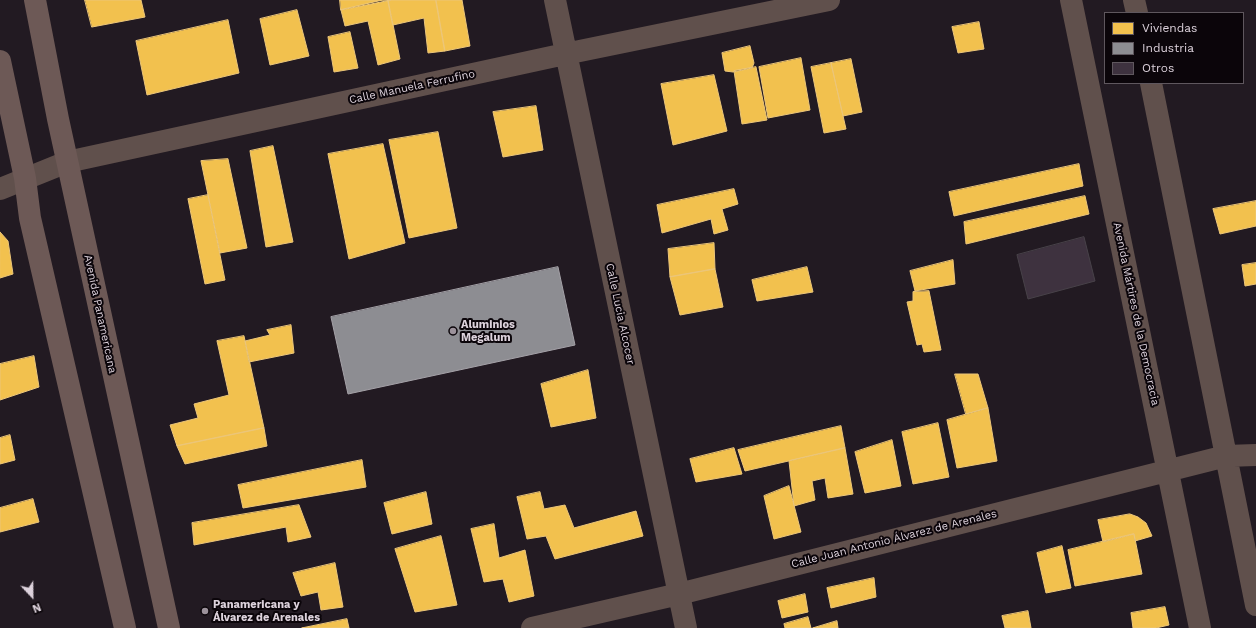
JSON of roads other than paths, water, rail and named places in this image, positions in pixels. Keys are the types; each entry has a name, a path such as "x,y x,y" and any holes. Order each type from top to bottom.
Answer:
{"main road":[{"name":"Avenida Panamericana","path":"34,0 67,162 169,628"},
{"path":"0,61 25,178 30,218 125,628"}],"street":[{"name":"Calle Lucia Alcocer","path":"555,0 565,54 686,628"},
{"name":"Calle Manuela Ferrufino","path":"0,189 67,162 565,54 828,0"},
{"name":"Avenida Mártires de la Democracia","path":"1071,0 1200,628"},
{"path":"1134,0 1137,12"},
{"path":"1151,84 1256,605"},
{"name":"Calle Juan Antonio Álvarez de Arenales","path":"532,628 679,594 1168,472 1226,456 1256,455"}],"place":[{"name":"Aluminios Megalum","path":"453,331"},
{"name":"Panamericana y Álvarez de Arenales","path":"205,611"}]}
